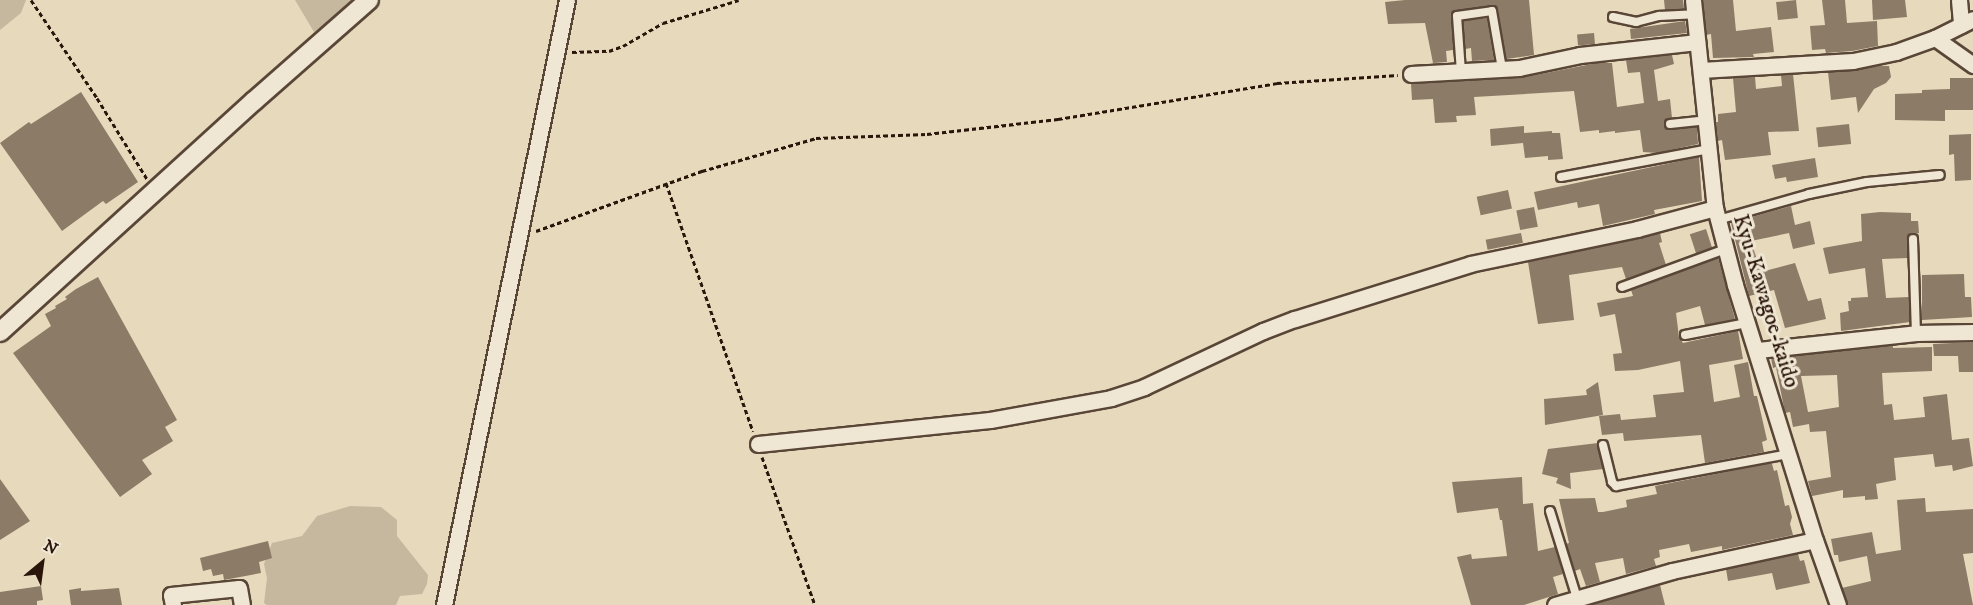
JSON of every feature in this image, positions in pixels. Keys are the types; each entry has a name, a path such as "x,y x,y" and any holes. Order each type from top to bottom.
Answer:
{"street":[{"path":"0,332 154,191 369,0"},
{"path":"444,605 567,0"},
{"path":"1701,70 1853,61 1896,52 1935,38 1967,22 1959,0"},
{"name":"Kyu-Kawagoe-kaido","path":"1693,7 1716,214 1788,454 1838,605"},
{"path":"1935,38 1973,65"},
{"path":"1412,74 1502,69 1580,55 1697,42"},
{"path":"758,444 990,420 1111,398 1144,387 1263,331 1295,319 1470,264 1716,214"},
{"path":"1758,350 1916,333 1973,332"},
{"path":"1555,605 1672,571 1815,540"},
{"path":"173,605 171,595 238,588 242,605"}],"lane":[{"path":"1613,17 1636,22 1693,7"},
{"path":"1461,72 1457,16 1492,11 1502,69"},
{"path":"1670,124 1706,120"},
{"path":"1561,177 1709,149"},
{"path":"1716,214 1867,182 1940,175"},
{"path":"1913,239 1916,333"},
{"path":"1622,287 1726,249"},
{"path":"1685,334 1747,322"},
{"path":"1604,445 1612,482 1616,486 1788,454"},
{"path":"1550,511 1577,598"}],"path":[{"path":"31,0 97,98 154,191"},
{"path":"557,50 581,53 609,51 624,46 663,23 740,0"},
{"path":"520,236 666,183 816,138 927,134 1058,119 1216,95 1277,83 1412,74"},
{"path":"666,183 815,605"}],"shaded area":[{"path":"0,0 26,0 21,13 0,30"},
{"path":"295,0 359,0 343,14 314,32"},
{"path":"350,506 381,507 397,520 397,536 428,575 422,594 400,596 396,605 267,605 264,603 267,578 264,564 272,543 302,536 317,516"}],"building":[{"path":"1529,0 1534,55 1506,59 1498,10 1491,5 1453,12 1453,50 1446,51 1447,62 1433,63 1425,23 1388,24 1385,2"},
{"path":"1664,0 1683,0 1684,9 1665,10"},
{"path":"1703,0 1733,0 1736,31 1771,27 1774,52 1753,54 1754,57 1713,58 1711,34 1706,35"},
{"path":"1796,0 1798,18 1778,20 1776,2"},
{"path":"1822,0 1845,0 1847,23 1877,21 1878,46 1826,53 1825,49 1812,50 1810,26 1825,25"},
{"path":"1872,0 1905,0 1907,17 1873,20"},
{"path":"1487,18 1494,60 1472,61 1471,48 1465,49 1463,21"},
{"path":"1685,21 1687,33 1631,39 1630,29"},
{"path":"1594,33 1595,44 1578,45 1577,34"},
{"path":"1672,55 1674,64 1654,70 1658,101 1670,99 1672,118 1666,120 1664,125 1670,130 1697,127 1698,144 1657,153 1643,152 1640,130 1615,133 1615,131 1599,133 1599,130 1580,132 1574,91 1474,97 1476,115 1456,116 1457,122 1435,123 1433,99 1412,100 1411,84 1520,78 1597,63 1612,63 1617,107 1644,103 1640,72 1628,73 1626,60"},
{"path":"1889,66 1891,77 1886,83 1874,89 1858,113 1856,97 1831,100 1828,72"},
{"path":"1793,74 1799,131 1768,132 1771,155 1725,160 1722,140 1718,141 1716,122 1718,122 1718,114 1736,112 1733,78 1755,77 1756,89 1782,86 1781,75"},
{"path":"1950,78 1973,78 1973,110 1945,110 1945,121 1895,120 1895,94 1950,89"},
{"path":"81,92 138,182 106,204 103,201 62,231 0,143 29,122 31,124"},
{"path":"1849,124 1851,144 1818,147 1816,127"},
{"path":"1524,126 1524,133 1552,131 1552,133 1560,133 1563,159 1548,160 1548,156 1525,158 1523,143 1491,146 1490,129"},
{"path":"1971,134 1971,180 1955,181 1954,154 1949,155 1949,135"},
{"path":"1699,157 1702,201 1654,210 1655,214 1603,226 1599,204 1578,208 1577,202 1538,210 1534,192"},
{"path":"1815,158 1818,177 1787,182 1786,177 1775,179 1772,165"},
{"path":"1508,190 1512,209 1481,215 1477,197"},
{"path":"1791,206 1795,225 1810,221 1815,244 1793,249 1789,233 1751,241 1761,272 1795,263 1808,301 1821,298 1826,319 1785,328 1774,290 1749,296 1731,223"},
{"path":"1534,207 1538,227 1520,230 1516,210"},
{"path":"1911,213 1911,221 1918,221 1919,233 1908,234 1908,258 1882,259 1886,298 1909,297 1910,322 1841,331 1840,313 1849,311 1848,301 1851,301 1851,298 1868,297 1865,268 1829,274 1823,248 1862,241 1861,214"},
{"path":"1706,229 1712,248 1696,253 1690,234"},
{"path":"1521,233 1523,243 1488,250 1486,240"},
{"path":"1660,233 1662,242 1659,243 1666,265 1626,279 1622,267 1569,275 1574,320 1538,324 1528,262"},
{"path":"1718,258 1735,319 1705,325 1700,306 1676,313 1679,337 1683,343 1738,331 1743,359 1709,365 1714,402 1740,397 1734,365 1748,362 1754,396 1757,396 1767,440 1762,442 1764,452 1705,463 1701,435 1624,441 1623,433 1602,435 1599,416 1620,414 1621,420 1656,417 1653,395 1684,392 1680,361 1638,370 1615,371 1613,354 1622,353 1615,314 1600,317 1597,303 1633,296 1631,290"},
{"path":"1964,274 1965,297 1971,297 1972,317 1922,320 1922,275"},
{"path":"98,277 177,420 165,427 173,441 142,460 152,474 120,497 13,353 51,326 45,314 56,308 55,306 67,299 65,297 76,289"},
{"path":"1973,342 1973,372 1959,372 1958,356 1934,356 1933,344"},
{"path":"1893,345 1893,348 1932,347 1932,371 1882,373 1884,405 1892,404 1894,420 1925,417 1923,397 1947,394 1952,440 1969,438 1973,466 1953,471 1952,465 1935,467 1933,454 1894,458 1896,480 1876,484 1878,499 1865,500 1865,496 1843,498 1843,490 1812,496 1808,481 1831,477 1826,431 1810,432 1809,424 1793,427 1790,412 1785,413 1776,367 1773,368 1771,358","holes":["1837,375 1839,407 1808,412 1801,376"]},
{"path":"1598,382 1603,415 1545,425 1544,399 1587,395 1586,390"},
{"path":"1598,443 1603,469 1570,473 1571,489 1556,483 1558,478 1542,474 1548,449"},
{"path":"1772,464 1774,471 1777,470 1785,506 1789,505 1792,517 1790,524 1793,535 1722,550 1722,546 1691,552 1689,544 1659,550 1660,557 1654,559 1656,566 1626,574 1623,558 1595,563 1600,582 1586,586 1580,569 1575,571 1566,544 1569,543 1559,499 1595,498 1598,512 1603,512 1627,507 1626,500 1657,494 1655,486"},
{"path":"1522,477 1523,504 1533,503 1538,551 1555,547 1563,574 1553,577 1558,594 1524,605 1471,605 1457,557 1471,554 1472,559 1507,556 1502,520 1500,520 1498,508 1457,513 1452,482"},
{"path":"0,479 30,521 0,540"},
{"path":"1925,498 1926,512 1973,509 1973,553 1963,554 1973,605 1848,605 1842,588 1871,581 1867,556 1839,562 1838,555 1834,555 1831,539 1872,532 1876,554 1901,550 1897,500"},
{"path":"268,541 272,558 259,562 261,573 224,580 223,574 213,576 211,569 203,571 200,558"},
{"path":"1798,554 1800,561 1804,560 1810,583 1776,590 1772,573 1728,581 1726,569"},
{"path":"1660,585 1665,605 1590,605"},
{"path":"41,586 43,600 37,601 37,605 0,605 0,592"},
{"path":"81,588 81,591 119,588 122,605 71,605 69,590"}]}
